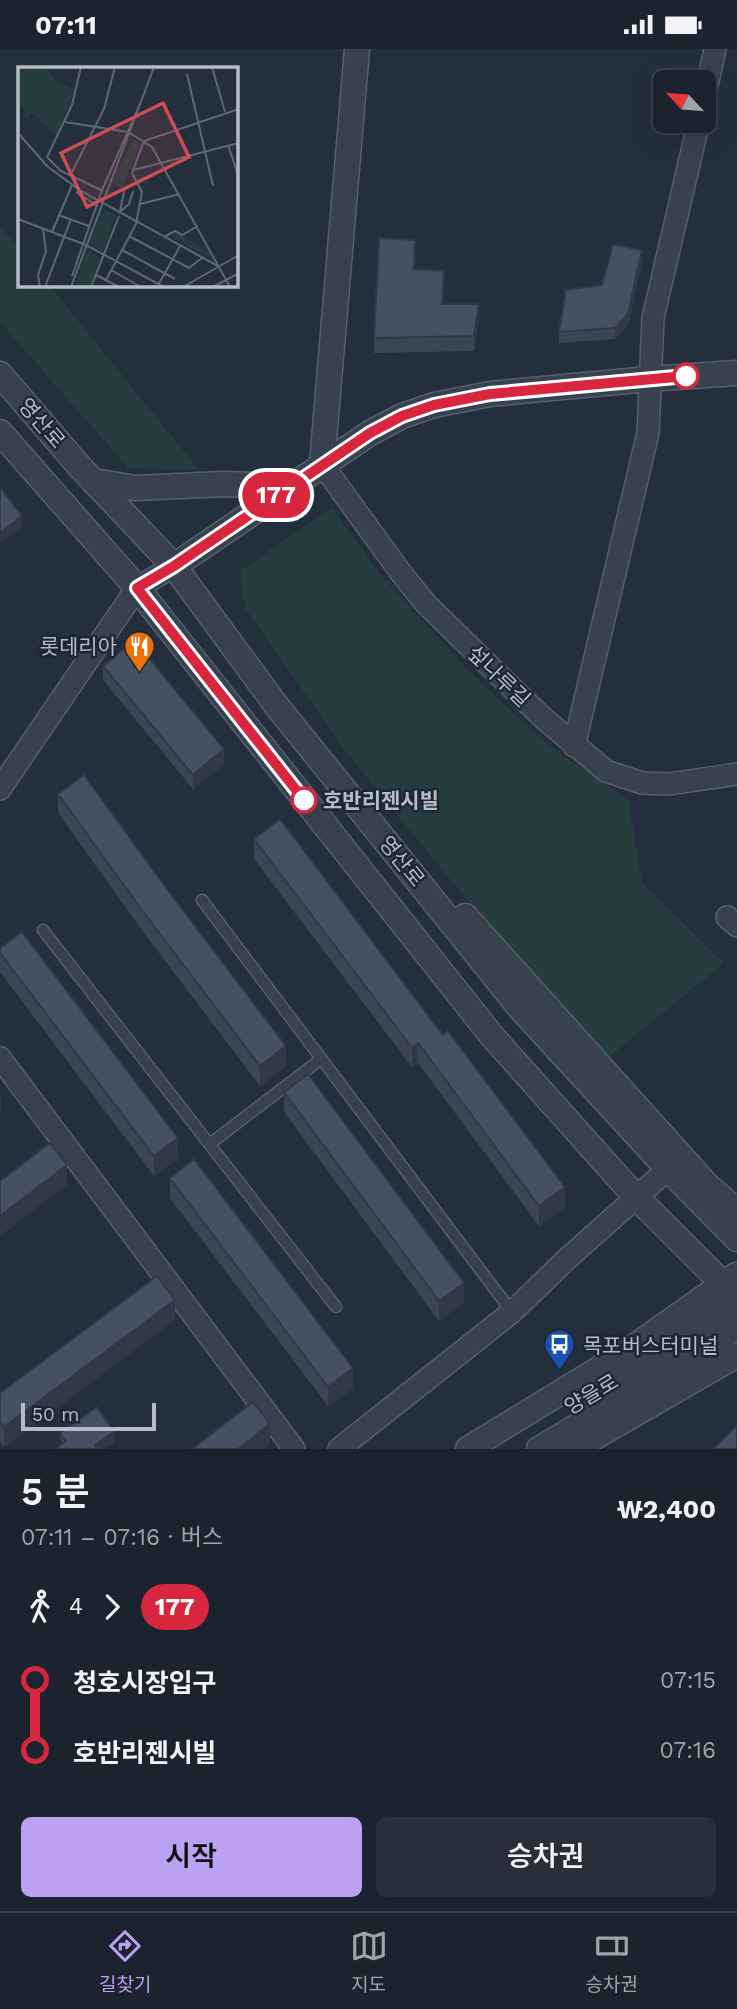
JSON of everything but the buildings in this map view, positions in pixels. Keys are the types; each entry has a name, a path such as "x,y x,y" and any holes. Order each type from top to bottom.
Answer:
{"street":[{"path":"322,464 357,49"},
{"path":"710,70 715,49"},
{"path":"574,746 648,433 648,379 653,319 696,133"},
{"path":"0,789 137,588 174,566 370,433 402,416 434,405 490,394 737,373"},
{"name":"영산로","path":"0,374 93,481 174,566 276,705 520,1008 668,1169 737,1239"},
{"name":"영산로","path":"0,432 137,588 492,1036 635,1196 734,1290"},
{"name":"섶나루길","path":"322,464 426,604 574,746 606,771 642,783 668,784 737,773"},
{"path":"93,481 136,488 223,484 289,486"},
{"path":"276,705 698,1175 720,1199 737,1211"},
{"path":"0,1058 294,1449"},
{"path":"338,1449 512,1312 635,1196 668,1169"},
{"path":"689,1347 734,1290"},
{"path":"468,1449 734,1290"},
{"path":"689,1347 737,1326"},
{"name":"양을로","path":"498,1449 689,1347"},
{"name":"양을로","path":"540,1449 689,1347"},
{"path":"574,1449 737,1355"}],"lane":[{"path":"202,900 512,1312"},
{"path":"43,930 337,1307"},
{"path":"211,1143 321,1059"}],"green space":[{"path":"0,226 18,248 18,287 51,287 199,470 128,468 0,322"},
{"path":"332,508 380,574 467,670 547,744 628,800 642,883 724,963 605,1060 443,871 344,749 245,608 240,571"}],"bus line":[{"name":"177","path":"304,800 137,588 174,566 370,433 402,416 434,405 490,394 686,376"}],"place":[{"name":"롯데리아","path":"140,673"},
{"name":"호반리젠시빌","path":"304,800"},
{"name":"목포버스터미널","path":"560,1372"}]}
